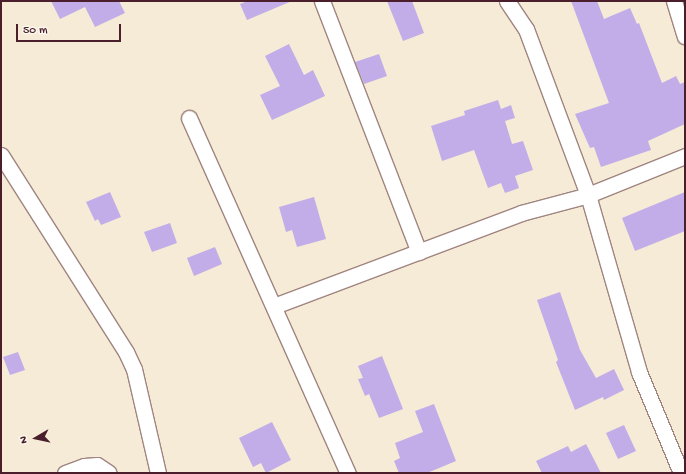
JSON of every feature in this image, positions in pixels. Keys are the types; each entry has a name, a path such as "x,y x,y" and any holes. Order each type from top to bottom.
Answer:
{"street":[{"path":"322,1 419,252"},
{"path":"507,1 526,29 588,195 639,372 681,473"},
{"path":"674,1 685,36"},
{"path":"189,118 348,473"},
{"path":"1,155 134,369 158,473"},
{"path":"274,306 521,214 588,195 685,156"},
{"path":"65,473 84,466 97,465 109,473"}],"building":[{"path":"51,1 119,1 125,13 95,27 85,7 60,19"},
{"path":"248,1 292,1 247,20 240,4"},
{"path":"387,1 412,1 424,33 403,41"},
{"path":"571,1 597,1 604,19 630,8 637,24 639,23 662,83 676,76 680,84 685,82 685,124 648,141 651,150 601,167 594,147 590,148 575,114 609,103"},
{"path":"289,44 304,75 313,70 325,96 272,120 260,95 280,86 265,56"},
{"path":"379,54 387,76 364,84 355,62"},
{"path":"498,100 501,109 511,105 515,118 505,121 512,144 523,141 533,170 515,176 519,188 505,193 501,183 488,188 474,150 442,161 431,126 465,115 464,111"},
{"path":"110,192 121,217 101,225 98,219 95,221 86,202"},
{"path":"685,192 685,231 635,251 622,218"},
{"path":"314,197 326,239 297,247 292,230 286,232 279,207"},
{"path":"170,223 177,243 152,252 144,232"},
{"path":"215,247 222,264 194,276 187,258"},
{"path":"560,292 580,350 596,378 614,369 624,390 604,400 603,397 575,410 556,362 558,360 537,300"},
{"path":"18,352 25,370 10,375 3,357"},
{"path":"382,356 403,409 379,418 369,394 365,396 358,379 363,378 358,366"},
{"path":"434,404 456,461 427,473 399,473 394,461 400,458 395,443 423,432 415,411"},
{"path":"272,422 291,460 266,473 261,463 253,467 239,438"},
{"path":"624,425 636,451 618,459 606,433"},
{"path":"586,444 601,473 542,473 536,461 568,446 571,452"}]}
